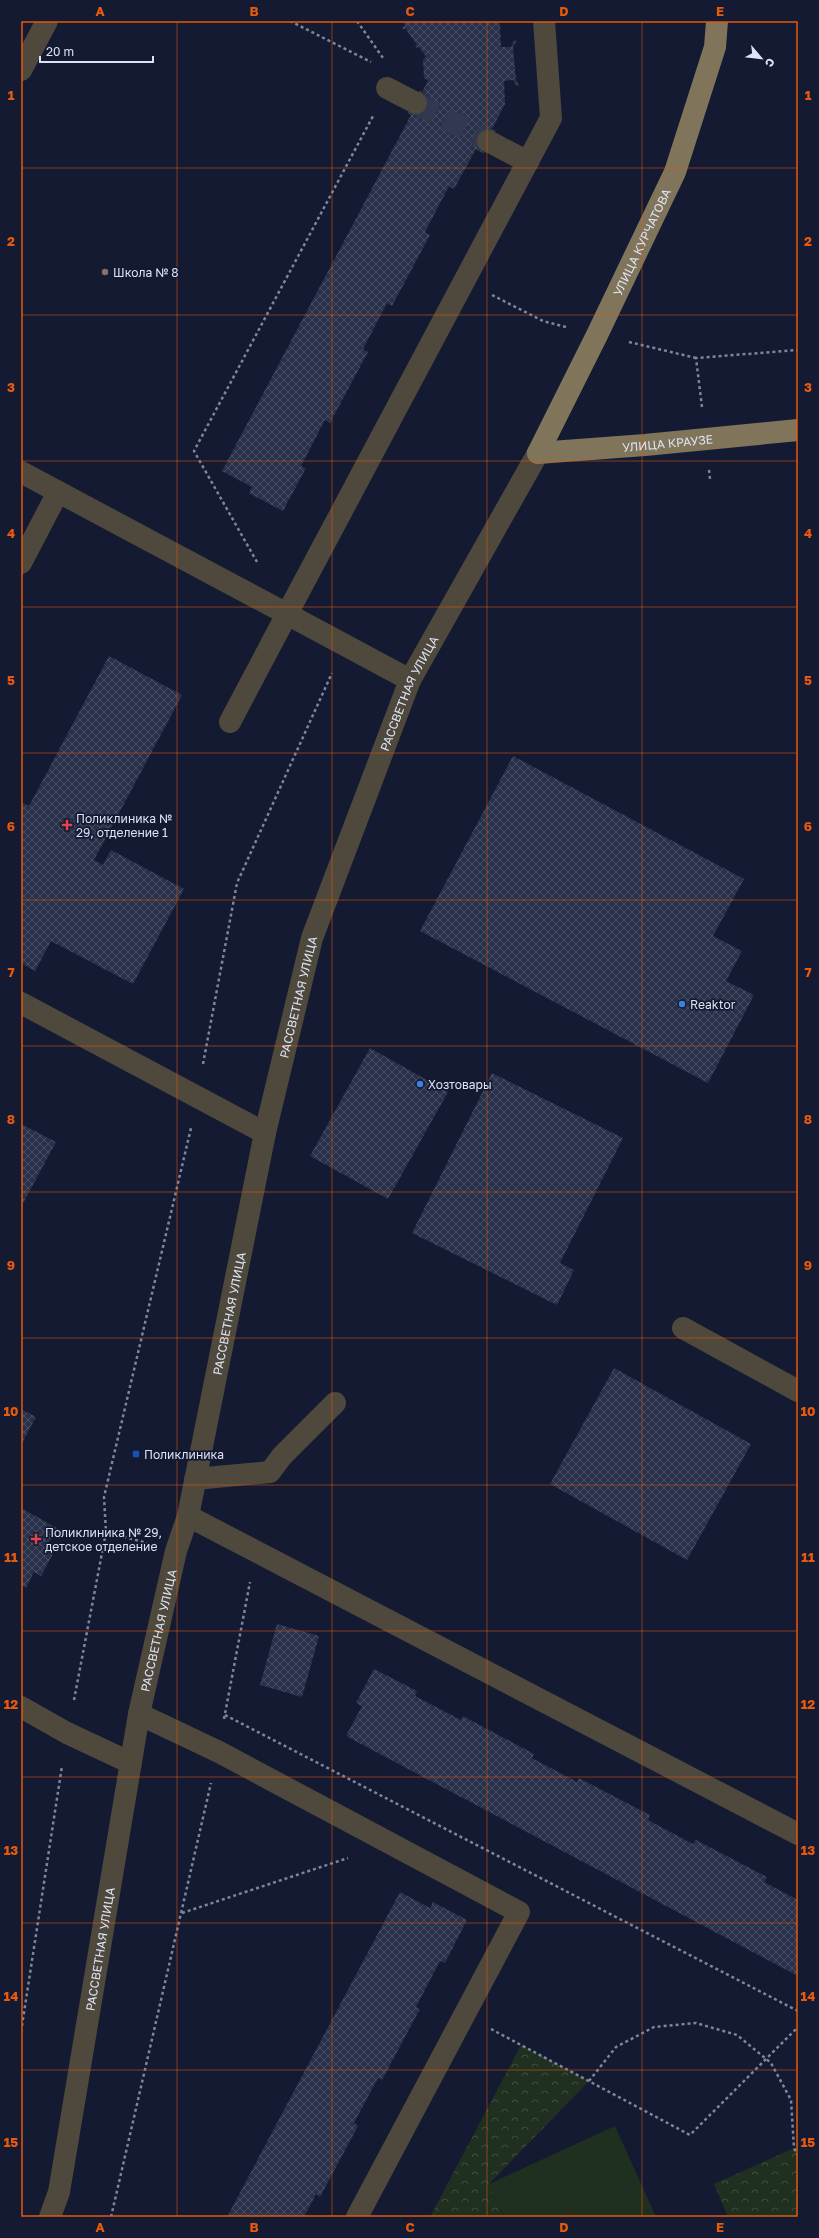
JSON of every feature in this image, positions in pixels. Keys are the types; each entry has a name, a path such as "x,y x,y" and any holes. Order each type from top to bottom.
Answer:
{"main road":[{"name":"УЛИЦА КУРЧАТОВА","path":"538,453 597,335 675,172 715,47 717,21"},
{"name":"УЛИЦА КРАУЗЕ","path":"538,453 706,440 798,431"}],"street":[{"path":"21,70 47,21"},
{"path":"230,722 551,118 544,21"},
{"path":"391,81 416,103"},
{"path":"488,141 528,162"},
{"name":"РАССВЕТНАЯ УЛИЦА","path":"50,2217 59,2192 139,1714 176,1551 188,1516 265,1133 312,938 410,680 538,453"},
{"path":"21,472 410,680"},
{"path":"21,563 58,492"},
{"path":"21,1003 265,1133"},
{"path":"682,1328 798,1391"},
{"path":"195,1479 270,1472 282,1456 334,1403"},
{"path":"188,1516 798,1834"},
{"path":"21,1707 67,1733 131,1763"},
{"path":"139,1714 219,1752 519,1912 357,2217"}],"path":[{"path":"290,21 391,81"},
{"path":"357,21 391,81"},
{"path":"260,566 194,451 391,81"},
{"path":"465,281 543,321"},
{"path":"710,480 696,358 798,350"},
{"path":"21,2032 67,1733 106,1532 104,1497 190,1134 237,883 344,644"},
{"path":"112,2217 219,1752 256,1551"},
{"path":"225,1715 798,2012"},
{"path":"182,1913 390,1843"},
{"path":"464,2015 690,2135 798,2027"},
{"path":"589,2081 616,2047 654,2027 696,2023 737,2035 771,2063 791,2100 794,2148 798,2156"}],"green space":[{"path":"521,2045 589,2081 489,2184 504,2217 430,2217"},
{"path":"615,2126 656,2217 504,2217 489,2184"},
{"path":"794,2148 798,2156 798,2217 728,2217 714,2184"}],"building":[{"path":"402,21 498,21 500,24 501,47 511,47 514,40 517,41 513,47 516,80 519,85 517,86 513,80 504,81 505,104 492,129 496,131 484,154 476,149 454,189 449,186 425,232 430,235 392,306 387,303 363,349 368,352 330,423 325,420 301,466 306,468 283,511 249,493 252,487 222,471 411,115 408,113 420,91 422,92 428,81 424,78 423,60 426,57 419,47 417,48 415,46 417,45 405,28 404,30 402,28 405,25"},
{"name":"Поликлиника № 29, отделение 1","path":"109,656 182,695 94,860 103,865 111,850 184,889 133,984 51,941 35,971 21,963 21,802 29,806"},
{"path":"513,756 744,879 713,936 742,951 726,981 754,995 708,1083 420,931"},
{"path":"370,1048 448,1092 388,1199 310,1156"},
{"path":"492,1073 623,1138 560,1263 574,1270 557,1305 412,1233"},
{"path":"21,1124 56,1142 21,1207"},
{"path":"614,1368 751,1444 687,1560 550,1484"},
{"path":"21,1409 36,1417 21,1445"},
{"name":"Поликлиника № 29, детское отделение","path":"21,1508 57,1528 45,1550 53,1554 41,1576 34,1572 26,1588 21,1585"},
{"path":"277,1624 319,1636 302,1697 260,1685"},
{"path":"374,1669 417,1691 415,1696 461,1720 463,1716 534,1754 532,1758 577,1782 579,1778 650,1815 648,1820 693,1844 696,1840 767,1877 764,1882 798,1900 798,1976 346,1736 362,1706 356,1703"},
{"path":"400,1892 430,1908 433,1902 467,1920 445,1963 440,1961 416,2007 420,2009 382,2080 378,2078 354,2123 358,2126 320,2197 316,2194 304,2217 227,2217"}],"tunnel":[{"path":"416,103 488,141"}],"place":[{"name":"Школа № 8","path":"105,272"},
{"name":"Поликлиника № 29, отделение 1","path":"67,825"},
{"name":"Reaktor","path":"682,1004"},
{"name":"Хозтовары","path":"420,1084"},
{"name":"Поликлиника","path":"136,1454"},
{"name":"Поликлиника № 29, детское отделение","path":"36,1539"}]}
